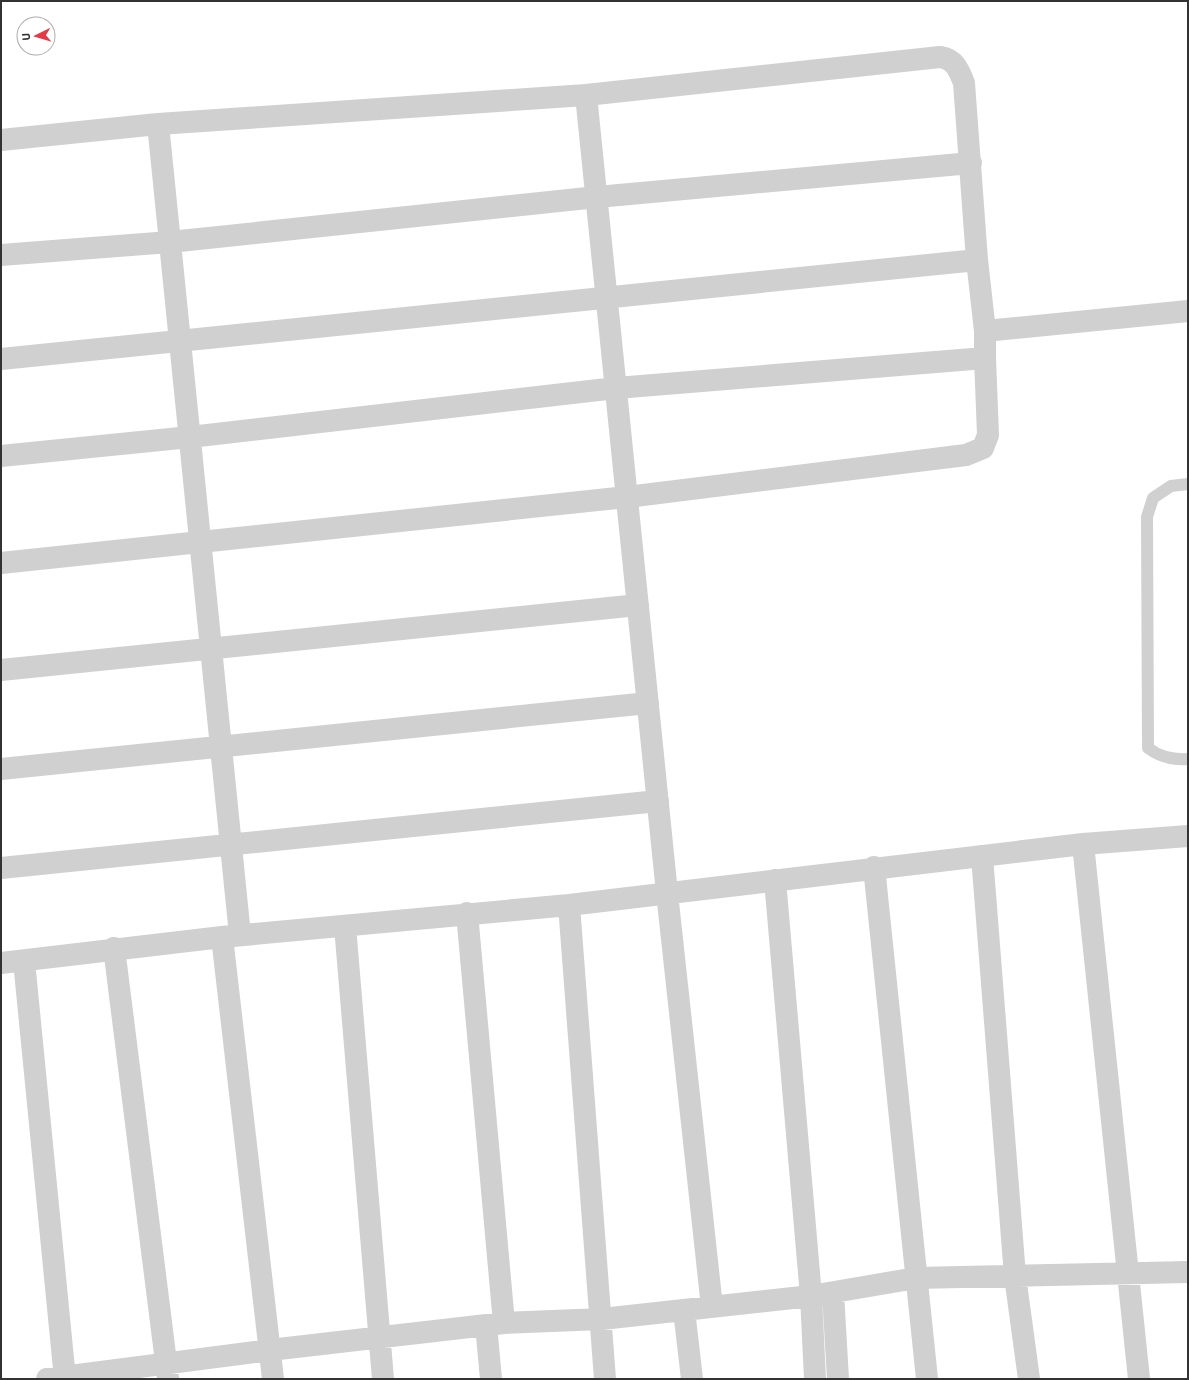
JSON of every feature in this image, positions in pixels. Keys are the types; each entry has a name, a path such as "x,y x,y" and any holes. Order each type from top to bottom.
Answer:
{"street":[{"path":"1,140 158,124 586,94 940,57 948,58 960,71 964,83 971,163 976,260 986,331 985,358 988,435 983,448 966,456 627,497 1,563"},
{"path":"586,94 667,893 712,1307"},
{"path":"158,124 231,844 231,936 273,1379"},
{"path":"1,255 170,242 597,197 971,163"},
{"path":"1,359 976,260"},
{"path":"986,331 1188,311"},
{"path":"1,456 190,437 616,388 985,358"},
{"path":"1,670 638,605"},
{"path":"1,769 648,703"},
{"path":"1,868 658,801"},
{"path":"1,963 114,948 231,936 467,913 569,905 874,867 1083,844 1188,836"},
{"path":"1083,844 1139,1379"},
{"path":"982,856 1015,1276 1029,1379"},
{"path":"874,867 927,1379"},
{"path":"775,880 810,1296 815,1379"},
{"path":"569,905 606,1379"},
{"path":"467,913 495,1324 491,1379"},
{"path":"345,926 378,1338 383,1379"},
{"path":"114,948 167,1371"},
{"path":"24,961 59,1378 167,1371 270,1350 495,1324 602,1319 810,1296 916,1278 1188,1272"},
{"path":"832,1293 838,1379"},
{"path":"684,1310 692,1379"}],"lane":[{"path":"1188,484 1171,486 1153,498 1147,517 1147,533 1148,748 1157,754 1176,760 1188,759"}]}
